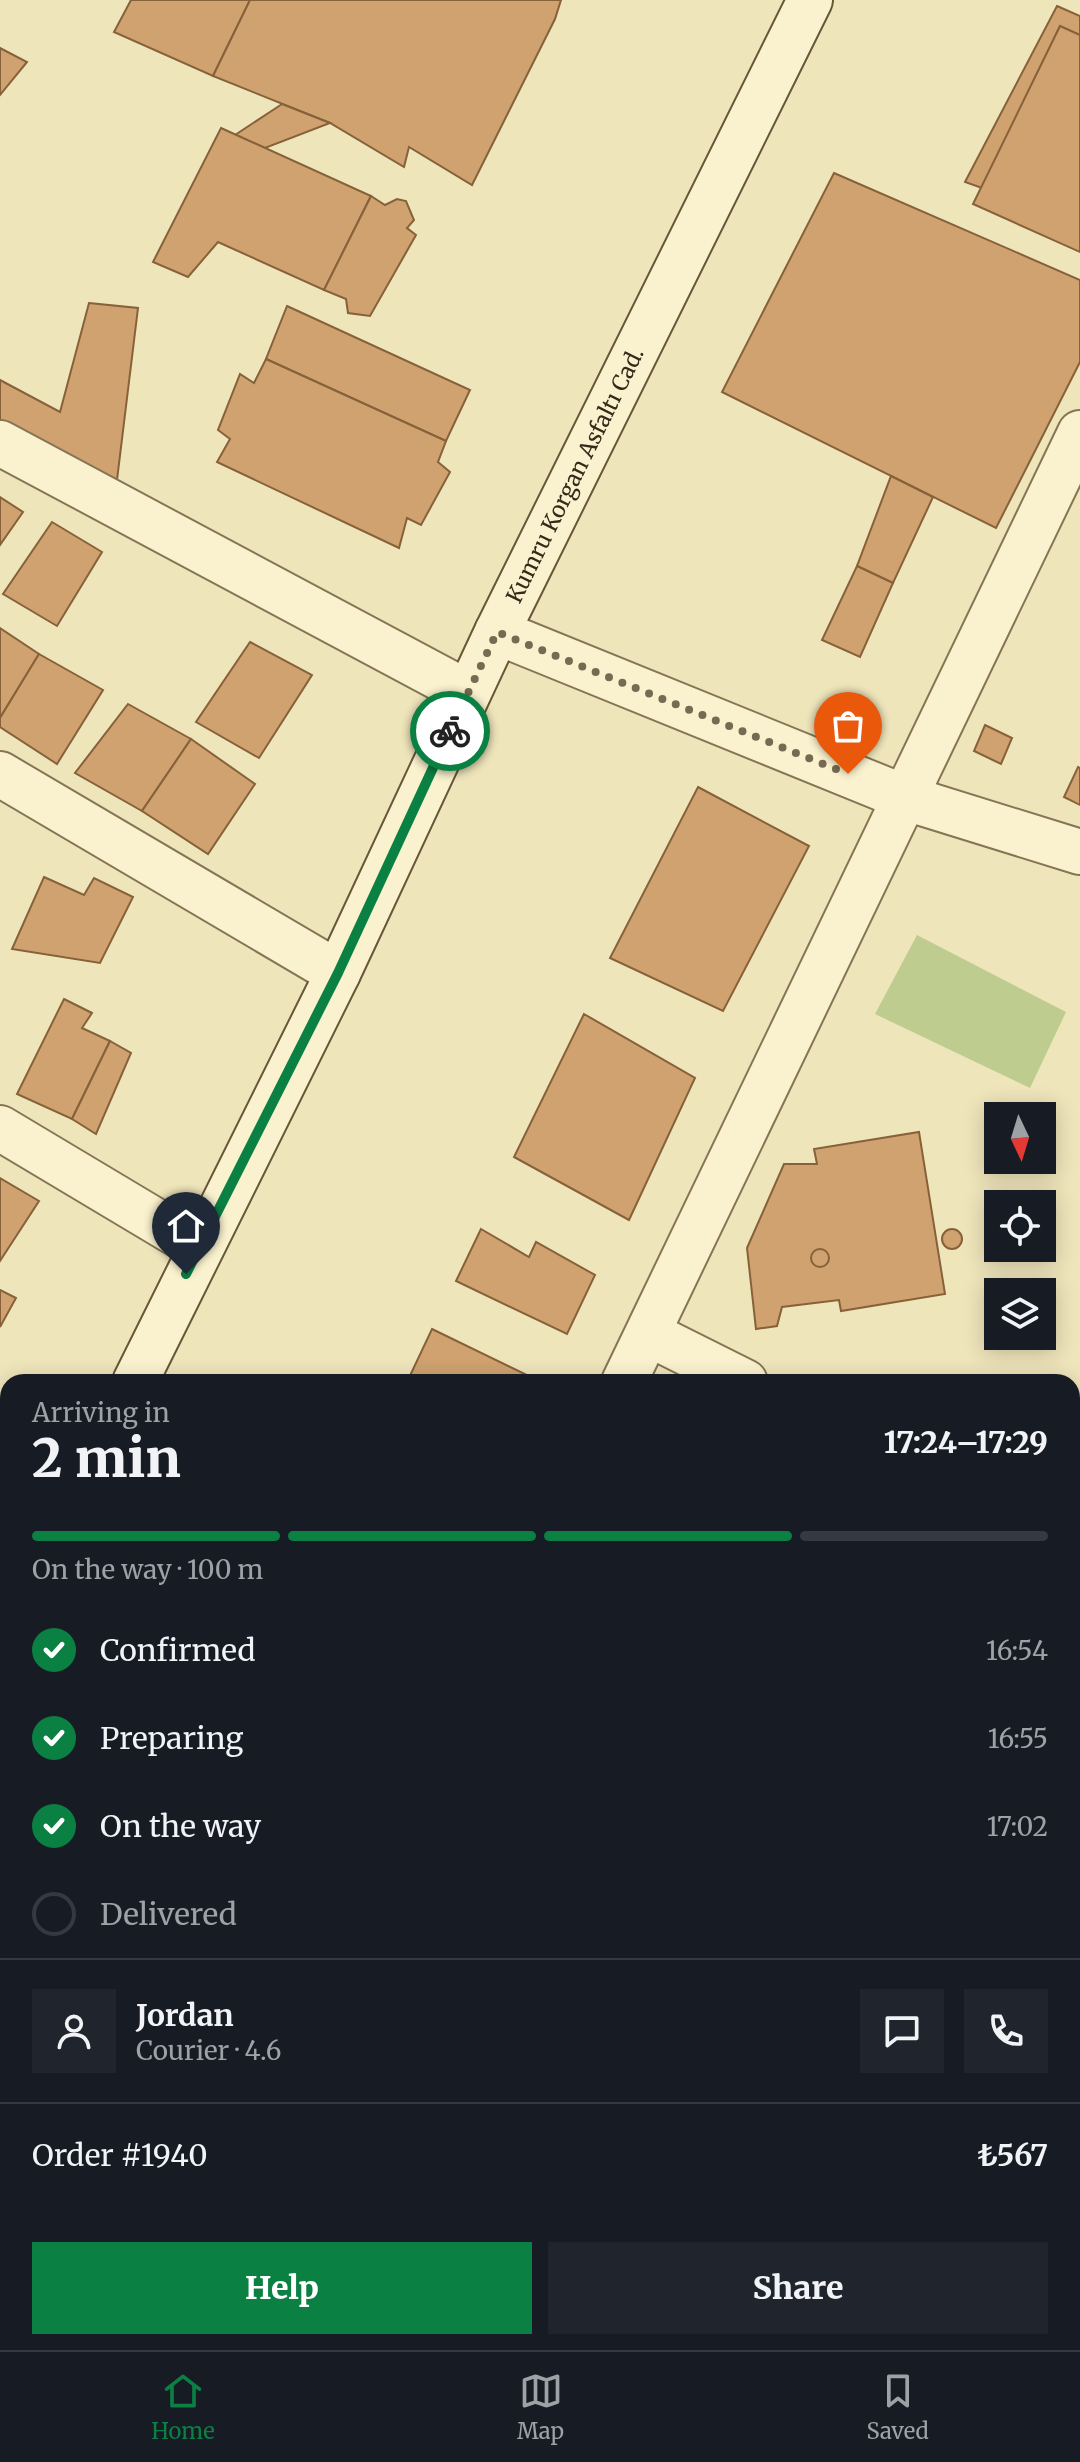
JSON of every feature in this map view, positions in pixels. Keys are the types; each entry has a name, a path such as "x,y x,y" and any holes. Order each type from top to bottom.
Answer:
{"street":[{"name":"Kumru Korgan Asfaltı Cad.","path":"139,1374 199,1247 338,973 497,632 810,0"},
{"path":"628,1374 1080,433"},
{"path":"0,443 468,693"},
{"path":"497,632 906,798 1080,852"},
{"path":"0,774 338,973"},
{"path":"0,1128 199,1247"},
{"path":"649,1334 729,1374"}],"green space":[{"path":"917,935 1066,1012 1030,1088 875,1014"}],"building":[{"path":"131,0 250,0 213,76 114,32"},
{"path":"250,0 561,0 555,19 472,185 409,147 404,167 330,123 213,76"},
{"path":"1057,6 1080,16 1080,35 1060,26 982,188 965,182"},
{"path":"1060,26 1080,35 1080,252 973,204"},
{"path":"0,48 27,62 0,95"},
{"path":"282,104 330,123 265,148 235,135"},
{"path":"221,128 371,196 324,290 218,242 188,277 153,262"},
{"path":"834,173 1080,280 1080,362 996,528 722,392"},
{"path":"371,196 385,205 397,199 406,201 414,220 407,228 416,235 370,316 348,313 346,299 324,290"},
{"path":"89,303 138,308 116,488 0,420 0,380 60,412"},
{"path":"287,306 470,390 446,441 266,359"},
{"path":"266,359 446,441 438,462 450,472 421,525 407,518 399,548 217,462 230,439 218,430 240,374 254,383"},
{"path":"891,476 933,497 893,583 857,566"},
{"path":"0,497 23,512 0,545"},
{"path":"52,522 102,552 57,626 3,594"},
{"path":"857,566 893,583 860,657 822,640"},
{"path":"0,628 39,654 0,718"},
{"path":"250,642 312,675 259,758 196,722"},
{"path":"39,654 103,690 57,764 0,727 0,718"},
{"path":"128,704 191,739 142,811 75,773"},
{"path":"985,725 1012,738 1001,764 974,751"},
{"path":"191,739 255,784 208,854 142,811"},
{"path":"1080,768 1080,805 1064,797"},
{"path":"698,787 809,846 723,1011 610,958"},
{"path":"44,877 84,895 94,878 133,897 100,963 12,949"},
{"path":"64,999 92,1013 82,1028 110,1041 72,1119 17,1094"},
{"path":"584,1014 695,1078 629,1220 514,1157"},
{"path":"110,1041 131,1053 96,1134 72,1119"},
{"path":"919,1132 945,1294 841,1311 839,1300 782,1307 777,1326 756,1329 747,1248 784,1164 817,1164 814,1149"},
{"path":"0,1178 39,1201 0,1261"},
{"path":"481,1229 529,1257 536,1242 595,1275 567,1334 456,1281"},
{"path":"948,1229 956,1229 962,1239 956,1249 948,1249 942,1243 942,1235"},
{"path":"820,1249 829,1258 820,1267 811,1258"},
{"path":"0,1290 16,1298 0,1327"},
{"path":"432,1329 525,1374 411,1374"}],"way so far":[{"path":"450,731 497,632 848,774"}],"route":[{"path":"186,1274 338,973 450,731"}]}
